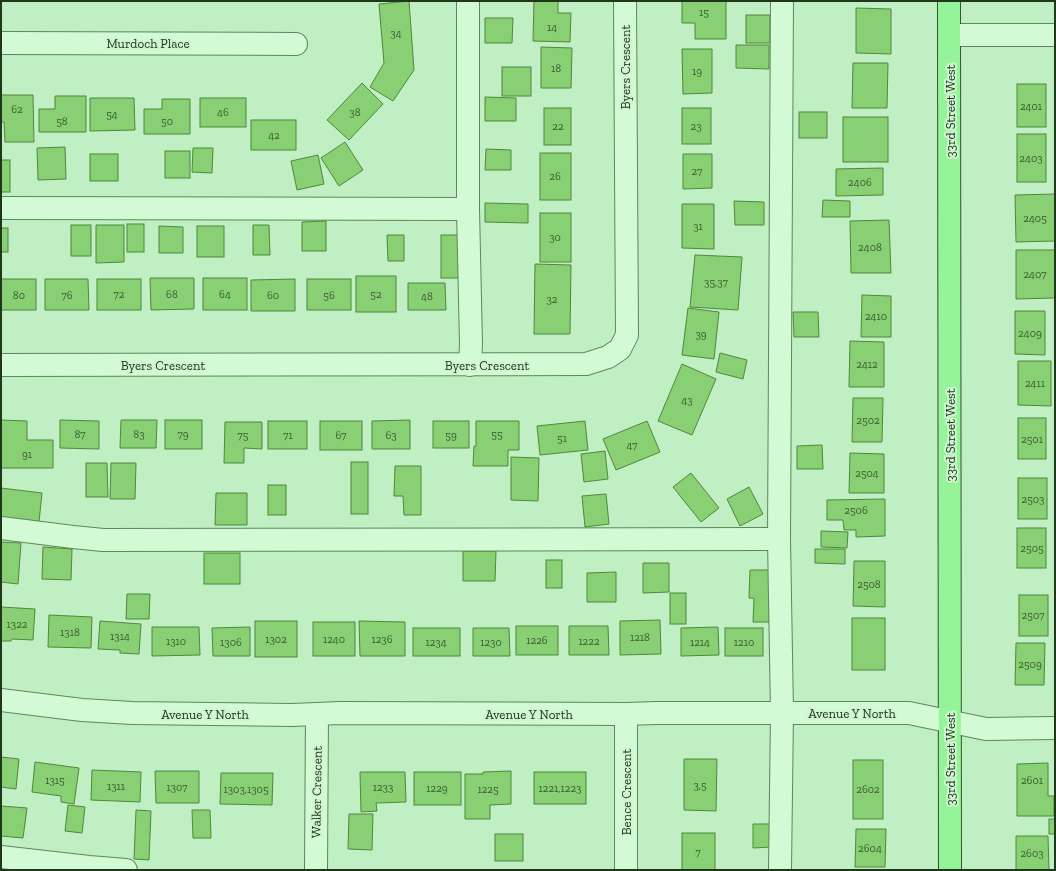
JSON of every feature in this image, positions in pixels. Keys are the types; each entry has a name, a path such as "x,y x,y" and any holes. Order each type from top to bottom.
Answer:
{"main road":[{"name":"33rd Street West","path":"949,1 950,870"}],"street":[{"path":"468,1 470,365"},
{"name":"Byers Crescent","path":"1,365 586,364 608,357 620,349 627,335 625,1"},
{"path":"780,870 782,712 778,539 782,1"},
{"path":"950,35 1055,35"},
{"name":"Murdoch Place","path":"1,43 296,44"},
{"path":"1,208 468,209"},
{"path":"1,528 103,540 778,539"},
{"name":"Avenue Y North","path":"1,700 82,710 125,713 285,715 909,712 986,729 1055,728"},
{"name":"Walker Crescent","path":"316,870 317,714"},
{"name":"Bence Crescent","path":"626,714 626,870"},
{"path":"1,857 126,870"}],"building":[{"path":"409,1 414,70 393,101 370,87 384,63 379,4"},
{"path":"534,1 558,1 558,13 571,13 570,42 533,41"},
{"path":"682,1 726,1 726,39 695,39 695,23 682,23"},
{"path":"856,8 891,9 891,54 856,53"},
{"path":"746,15 770,15 770,43 746,43"},
{"path":"485,18 513,18 512,43 485,43"},
{"path":"736,45 769,45 769,69 736,68"},
{"path":"541,47 572,48 571,88 541,88"},
{"path":"682,49 712,49 712,93 683,94"},
{"path":"853,63 888,63 887,108 852,108"},
{"path":"502,67 531,67 531,96 502,96"},
{"path":"362,83 383,104 349,140 327,120"},
{"path":"1017,84 1046,84 1046,127 1017,127"},
{"path":"1,95 33,95 34,142 5,142 4,122 1,122"},
{"path":"55,96 86,96 86,132 39,132 39,109 55,109"},
{"path":"485,97 516,98 516,121 485,121"},
{"path":"90,98 134,98 135,130 90,131"},
{"path":"200,98 246,98 246,127 200,127"},
{"path":"162,99 190,99 190,134 144,134 144,109 162,109"},
{"path":"544,108 571,108 571,145 544,145"},
{"path":"682,108 711,108 711,144 682,144"},
{"path":"799,112 827,112 827,138 799,138"},
{"path":"843,117 888,117 888,162 843,162"},
{"path":"251,120 296,120 296,150 251,150"},
{"path":"1017,134 1046,134 1046,182 1017,182"},
{"path":"345,142 363,170 339,186 321,158"},
{"path":"65,147 66,179 38,180 37,148"},
{"path":"193,148 213,148 212,173 192,172"},
{"path":"486,149 511,150 511,170 485,170"},
{"path":"165,151 190,151 190,178 165,178"},
{"path":"540,153 571,153 571,200 540,200"},
{"path":"90,154 118,154 118,181 90,181"},
{"path":"683,154 712,154 712,188 683,189"},
{"path":"318,155 324,184 297,190 291,161"},
{"path":"1,160 10,160 10,192 1,192"},
{"path":"883,168 883,195 836,196 836,169"},
{"path":"1055,194 1055,241 1016,242 1015,195"},
{"path":"823,200 850,201 850,217 822,217"},
{"path":"734,201 764,202 764,225 735,225"},
{"path":"485,203 528,204 528,223 485,222"},
{"path":"682,204 714,204 714,249 682,248"},
{"path":"540,213 571,213 571,262 540,262"},
{"path":"889,220 891,273 851,273 850,221"},
{"path":"326,221 326,251 302,251 302,222"},
{"path":"127,224 144,224 144,252 127,252"},
{"path":"71,225 91,225 91,256 71,256"},
{"path":"96,225 124,225 124,262 96,263"},
{"path":"253,225 269,225 270,255 253,255"},
{"path":"159,226 183,227 183,253 159,253"},
{"path":"197,226 224,226 224,257 197,257"},
{"path":"1,228 8,228 8,252 1,252"},
{"path":"387,235 404,235 404,261 388,261"},
{"path":"441,235 459,235 459,278 441,278"},
{"path":"1016,250 1055,250 1055,298 1016,299"},
{"path":"695,255 742,257 738,310 690,307"},
{"path":"535,264 571,265 570,334 534,334"},
{"path":"356,276 396,276 396,312 356,312"},
{"path":"150,278 194,278 194,309 151,310"},
{"path":"203,278 247,278 247,310 203,310"},
{"path":"1,279 36,279 36,310 1,310"},
{"path":"45,279 88,279 89,310 45,310"},
{"path":"97,279 141,279 141,310 97,310"},
{"path":"295,279 295,311 251,311 251,280"},
{"path":"307,279 351,279 351,310 307,310"},
{"path":"408,283 445,283 446,310 408,310"},
{"path":"862,295 891,296 891,337 861,337"},
{"path":"688,308 719,312 714,359 682,355"},
{"path":"1015,311 1045,311 1045,355 1015,354"},
{"path":"793,312 818,312 819,337 794,337"},
{"path":"850,341 884,342 884,387 849,387"},
{"path":"720,353 747,360 743,379 716,372"},
{"path":"1018,361 1051,361 1051,406 1018,405"},
{"path":"682,364 716,379 692,435 658,421"},
{"path":"853,398 883,398 882,442 852,442"},
{"path":"1018,418 1046,418 1046,459 1018,459"},
{"path":"1,420 27,421 27,440 53,440 53,468 1,468"},
{"path":"60,420 99,421 99,449 60,448"},
{"path":"121,420 157,420 156,448 120,448"},
{"path":"165,420 202,420 202,449 165,449"},
{"path":"410,420 410,449 372,449 372,421"},
{"path":"268,421 307,421 307,449 268,449"},
{"path":"320,421 362,421 362,450 320,450"},
{"path":"433,421 469,421 469,448 433,448"},
{"path":"476,421 519,421 519,450 508,450 508,466 473,466 474,446 476,446"},
{"path":"585,421 588,450 540,455 537,426"},
{"path":"647,421 660,452 616,470 603,439"},
{"path":"225,422 262,422 262,449 244,448 244,463 224,463"},
{"path":"822,445 823,469 797,469 797,446"},
{"path":"605,451 608,479 584,482 581,454"},
{"path":"850,453 884,454 884,493 849,493"},
{"path":"511,457 539,458 538,501 511,500"},
{"path":"351,462 368,462 368,514 351,514"},
{"path":"86,463 107,463 108,497 86,497"},
{"path":"111,463 136,463 135,499 110,499"},
{"path":"395,466 421,466 421,515 404,515 403,496 394,496"},
{"path":"691,473 719,508 701,522 673,487"},
{"path":"1018,478 1047,478 1047,519 1018,519"},
{"path":"268,485 286,485 286,515 268,515"},
{"path":"749,487 763,514 740,526 727,499"},
{"path":"1,488 42,493 39,522 1,518"},
{"path":"216,493 247,493 247,525 215,525"},
{"path":"606,494 609,524 585,527 582,496"},
{"path":"885,499 885,536 856,537 856,530 844,530 843,520 827,520 827,500"},
{"path":"1017,528 1046,528 1046,568 1017,568"},
{"path":"821,531 848,532 847,548 821,547"},
{"path":"1,542 21,543 18,584 1,582"},
{"path":"43,547 72,549 71,580 42,579"},
{"path":"815,549 845,549 845,564 815,563"},
{"path":"463,551 496,551 495,581 463,581"},
{"path":"204,553 240,553 240,584 204,584"},
{"path":"546,560 562,560 562,588 546,588"},
{"path":"854,561 885,561 885,607 853,606"},
{"path":"643,563 669,563 669,592 643,593"},
{"path":"750,570 773,570 772,622 753,622 754,598 749,598"},
{"path":"616,572 616,602 587,602 587,573"},
{"path":"670,593 686,593 686,624 670,624"},
{"path":"127,594 150,594 149,619 126,619"},
{"path":"1019,595 1048,595 1048,636 1019,636"},
{"path":"1,607 35,609 33,640 12,639 11,641 1,641"},
{"path":"49,615 92,617 91,648 48,647"},
{"path":"852,618 885,618 885,670 852,670"},
{"path":"660,620 661,654 620,655 620,621"},
{"path":"100,621 141,624 139,654 120,653 120,650 98,649"},
{"path":"255,621 297,621 297,657 255,657"},
{"path":"359,621 405,622 405,656 360,656"},
{"path":"313,622 355,622 355,656 313,656"},
{"path":"516,626 558,626 558,655 516,655"},
{"path":"569,626 608,626 609,655 569,655"},
{"path":"152,627 199,627 200,655 152,656"},
{"path":"250,627 250,656 213,656 212,628"},
{"path":"718,627 719,655 681,656 681,628"},
{"path":"413,628 460,628 460,656 413,656"},
{"path":"473,628 509,628 510,656 473,656"},
{"path":"725,628 763,628 763,656 725,656"},
{"path":"1016,643 1045,643 1044,685 1015,685"},
{"path":"1,757 19,759 16,789 1,787"},
{"path":"684,759 717,759 716,811 684,810"},
{"path":"853,760 883,760 883,819 853,819"},
{"path":"35,762 79,768 74,804 61,802 61,796 32,792"},
{"path":"1048,763 1048,796 1054,796 1054,816 1017,816 1017,764"},
{"path":"92,770 141,772 140,802 91,800"},
{"path":"155,771 199,771 199,803 156,803"},
{"path":"511,771 511,804 490,805 490,819 465,819 465,774"},
{"path":"360,772 405,772 406,802 376,803 377,811 361,812"},
{"path":"414,772 461,772 461,805 414,805"},
{"path":"534,772 586,772 586,804 534,804"},
{"path":"221,773 273,773 272,805 220,804"},
{"path":"68,805 85,807 82,833 65,831"},
{"path":"1,806 27,808 23,838 1,836"},
{"path":"136,810 151,811 149,860 134,859"},
{"path":"192,810 210,810 211,838 193,838"},
{"path":"349,814 373,814 372,850 348,849"},
{"path":"1049,819 1055,819 1055,834 1049,834"},
{"path":"753,824 772,824 772,847 753,848"},
{"path":"856,829 886,829 885,867 855,867"},
{"path":"682,833 715,833 715,870 682,870"},
{"path":"495,834 523,834 523,861 495,861"},
{"path":"1016,836 1048,836 1049,870 1016,870"}]}
